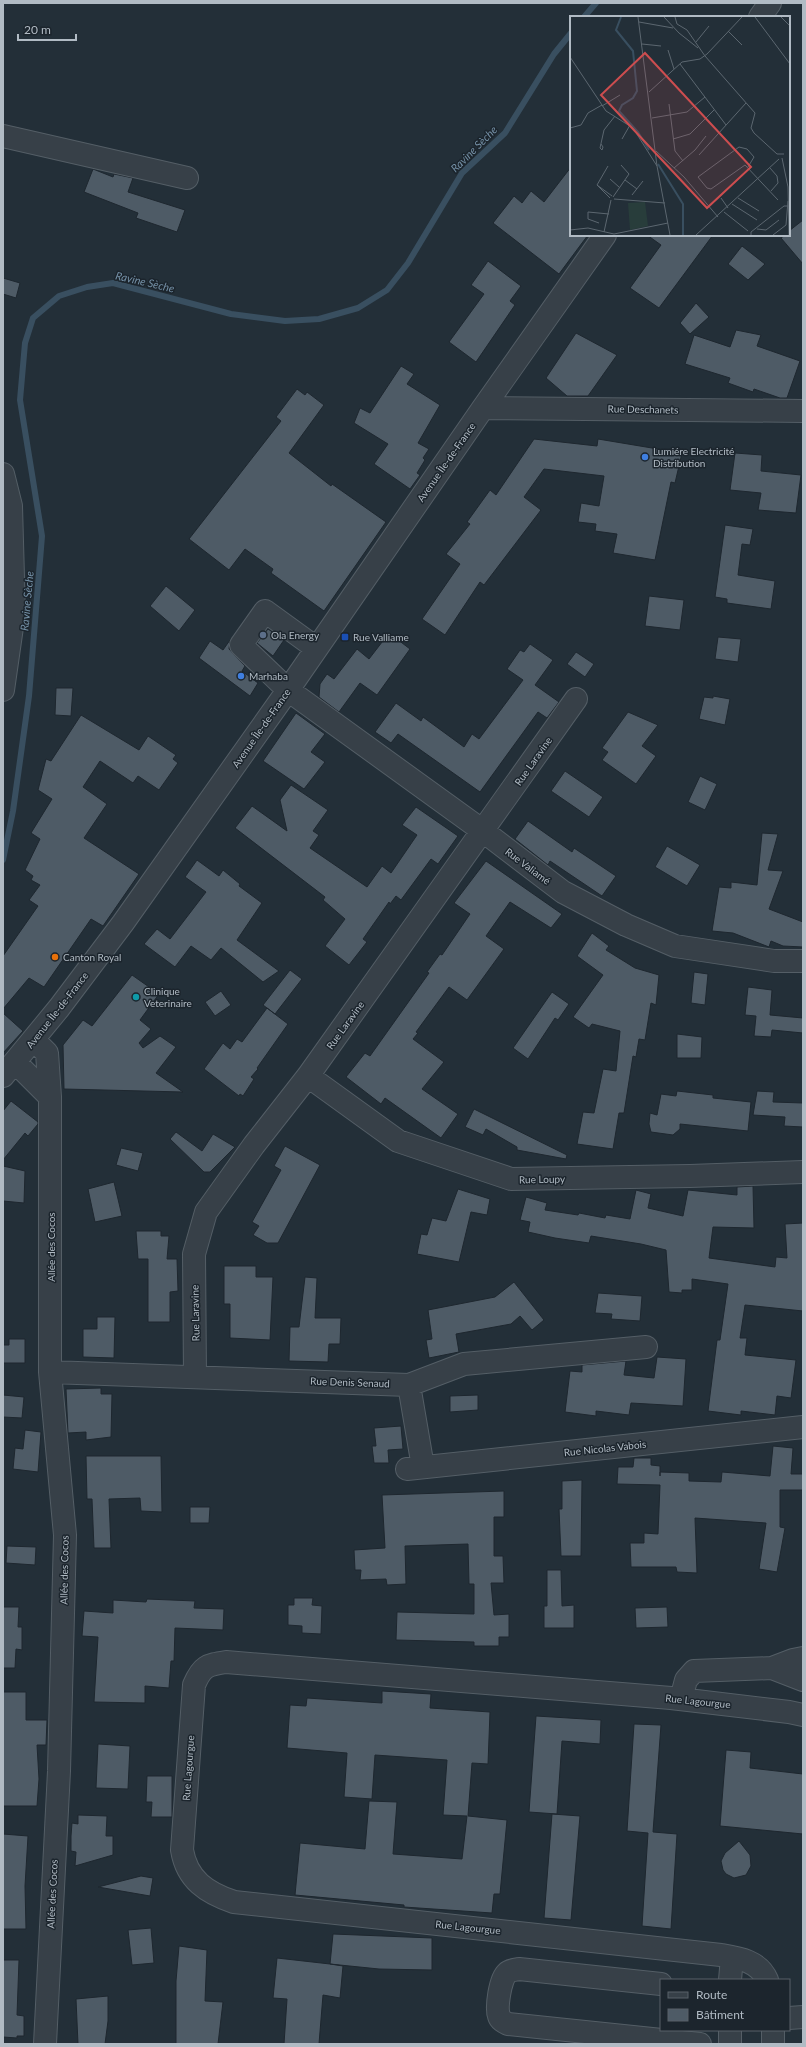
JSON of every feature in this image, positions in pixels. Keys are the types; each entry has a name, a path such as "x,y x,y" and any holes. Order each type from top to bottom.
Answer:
{"street":[{"path":"761,16 770,3"},
{"path":"3,136 187,178"},
{"name":"Avenue Île-de-France","path":"9,1069 34,1040 123,923 288,690 483,408 604,236"},
{"name":"Rue Deschanets","path":"483,408 803,411"},
{"path":"3,474 11,506 8,561 14,613 3,690"},
{"name":"Rue Valiamé","path":"316,648 265,611 241,645 288,690 563,892 626,925 675,946 774,961 803,961"},
{"name":"Rue Laravine","path":"195,1376 194,1254 206,1212 254,1145 308,1076 483,832 576,699"},
{"name":"Allée des Cocos","path":"34,1040 47,1053 50,1097 50,1372 65,1536 59,1771 45,2044"},
{"path":"9,1069 50,1097"},
{"name":"Rue Loupy","path":"308,1076 398,1141 510,1180 803,1172"},
{"name":"Rue Denis Senaud","path":"50,1372 195,1376 409,1385 464,1364 646,1347"},
{"name":"Rue Nicolas Vabois","path":"409,1385 415,1468 803,1427"},
{"path":"681,1699 686,1680 694,1671 772,1668 803,1658"},
{"name":"Rue Lagourgue","path":"766,1979 757,1966 745,1959 732,1957 234,1902 219,1897 194,1879 184,1864 182,1850 194,1685 200,1670 212,1664 226,1662 681,1699 803,1715"},
{"path":"772,1668 803,1680"},
{"path":"730,1979 732,1957"},
{"path":"660,1984 519,1969 508,1972 504,1977 500,1986 498,2015 502,2021 508,2024 700,2044"},
{"path":"790,2018 803,2017"},
{"path":"730,2031 730,2044"},
{"path":"773,2031 773,2044"}],"building":[{"path":"570,168 570,236 587,236 559,274 493,223 514,196 522,203 531,191 544,202"},
{"path":"93,169 113,177 114,174 133,178 128,192 185,210 177,232 136,218 138,213 84,192"},
{"path":"803,220 803,264 781,238 784,236 790,236 790,230"},
{"path":"648,236 712,236 659,308 630,288 661,245"},
{"path":"742,246 765,264 748,280 728,264"},
{"path":"488,261 521,286 510,301 515,305 476,362 449,342 484,294 471,285"},
{"path":"3,278 20,283 16,298 3,294"},
{"path":"696,303 709,317 690,334 680,323"},
{"path":"736,330 761,335 757,346 800,361 787,398 780,398 754,389 753,392 728,383 730,378 685,364 694,335 730,347"},
{"path":"576,333 617,355 588,396 567,396 546,378"},
{"path":"401,366 414,374 407,384 440,405 418,443 429,449 423,458 425,460 417,473 420,475 410,489 374,464 388,444 354,423 360,408 370,413"},
{"path":"297,389 305,395 307,392 324,405 289,453 331,486 332,484 386,522 324,611 271,573 273,569 245,549 229,570 189,539 281,421 276,417"},
{"path":"534,439 597,446 598,439 682,453 675,483 671,482 655,560 613,553 617,534 595,531 596,524 578,522 581,503 599,506 604,476 544,469 524,497 541,510 484,585 480,582 445,635 422,619 460,564 446,554 470,524 467,522 490,490 496,495"},
{"path":"735,453 762,455 761,471 801,475 796,513 758,510 761,493 730,490"},
{"path":"725,525 753,529 750,545 742,544 738,575 775,581 771,609 727,603 727,599 715,597"},
{"path":"166,586 195,610 179,631 150,606"},
{"path":"649,596 684,600 680,630 645,626"},
{"path":"268,629 284,640 273,656 257,643"},
{"path":"389,633 410,649 377,695 360,683 339,712 319,697 320,684 327,674 334,679 357,649 369,659"},
{"path":"718,637 741,639 738,662 715,659"},
{"path":"230,640 229,649 245,666 242,671 258,683 250,696 199,658 210,641 223,650"},
{"path":"530,644 553,660 535,685 559,702 547,718 538,712 480,792 398,734 391,743 375,732 396,703 421,721 423,717 464,747 472,734 479,739 523,680 507,669 520,650 524,652"},
{"path":"576,652 594,664 585,677 567,664"},
{"path":"56,688 73,688 71,716 55,715"},
{"path":"713,696 730,699 725,725 699,719 704,697 713,698"},
{"path":"628,712 658,725 642,746 656,756 636,784 602,760 608,752 602,748"},
{"path":"296,713 325,734 311,752 325,762 304,789 263,761"},
{"path":"81,715 139,750 148,736 176,755 173,759 178,763 159,790 138,776 133,783 100,761 83,787 107,804 84,838 139,874 103,926 91,919 44,987 29,978 3,1009 3,956 38,906 29,900 40,885 31,880 33,876 25,870 40,839 31,833 52,799 38,790 46,759 51,761"},
{"path":"565,771 603,797 589,817 551,791"},
{"path":"700,776 717,784 705,810 688,802"},
{"path":"291,785 328,810 313,831 319,835 310,848 367,887 382,866 391,873 417,835 402,825 416,807 458,836 438,864 431,859 401,900 396,896 390,904 389,902 363,939 367,942 349,965 325,946 345,919 323,900 325,897 235,828 252,806 287,831 280,800"},
{"path":"528,821 572,852 574,848 616,876 602,896 550,861 548,865 515,839"},
{"path":"762,833 778,834 768,870 783,871 769,909 803,922 803,947 783,946 771,941 769,947 733,933 712,931 719,887 731,888 731,882 757,885"},
{"path":"667,846 700,865 687,886 655,867"},
{"path":"197,860 219,876 223,870 240,884 239,886 262,903 237,940 279,971 263,982 221,948 211,960 191,946 175,967 144,944 157,929 170,939 206,892 185,877"},
{"path":"486,861 562,914 551,928 510,902 486,936 504,949 467,1000 449,987 416,1032 418,1033 413,1039 444,1062 422,1089 458,1114 441,1138 385,1098 381,1104 346,1077 365,1053 370,1056 429,973 427,972 440,954 442,955 470,914 454,903"},
{"path":"592,933 609,946 606,950 635,968 659,975 656,1005 651,1003 645,1040 639,1039 636,1057 633,1056 624,1113 619,1113 613,1149 577,1144 583,1112 594,1113 603,1069 616,1071 620,1031 592,1024 589,1028 573,1017 603,975 577,956"},
{"path":"290,970 302,979 275,1014 263,1005"},
{"path":"694,972 708,974 705,1005 691,1003"},
{"path":"132,975 159,994 140,1020 151,1029 139,1043 143,1048 160,1036 176,1047 156,1073 183,1092 64,1089 63,1045 83,1020 92,1026"},
{"path":"748,987 772,990 770,1015 803,1018 803,1033 772,1030 771,1037 754,1036 756,1016 745,1015"},
{"path":"221,991 231,1005 215,1016 205,1002"},
{"path":"552,992 569,1004 558,1020 555,1018 528,1059 513,1048"},
{"path":"267,1008 288,1024 251,1077 254,1079 243,1096 240,1094 239,1096 204,1069 223,1043 230,1049 237,1039 242,1042"},
{"path":"3,1013 23,1031 3,1053"},
{"path":"677,1034 702,1037 701,1058 677,1058"},
{"path":"677,1091 713,1095 713,1098 751,1102 748,1131 680,1124 680,1129 673,1135 651,1132 649,1124 650,1113 657,1115 661,1094 676,1096"},
{"path":"757,1091 774,1092 773,1102 803,1103 803,1127 784,1126 785,1117 753,1115"},
{"path":"11,1101 38,1122 38,1124 28,1136 25,1133 3,1160 3,1111"},
{"path":"474,1109 567,1155 566,1159 517,1150 517,1147 486,1129 483,1135 465,1127"},
{"path":"176,1132 202,1151 213,1134 235,1147 210,1172 204,1172 170,1139"},
{"path":"285,1146 320,1165 278,1243 267,1243 253,1235 259,1226 252,1222 281,1170 274,1166"},
{"path":"121,1148 143,1153 138,1171 116,1165"},
{"path":"3,1166 25,1171 24,1203 3,1201"},
{"path":"114,1182 122,1216 95,1222 88,1189"},
{"path":"753,1186 754,1228 713,1227 709,1258 775,1267 776,1257 787,1258 785,1224 803,1223 803,1311 745,1305 740,1338 747,1338 745,1355 796,1360 791,1398 777,1396 775,1415 741,1411 741,1415 708,1411 717,1340 720,1340 728,1284 692,1279 692,1290 682,1290 682,1293 669,1292 666,1250 641,1244 591,1236 589,1243 555,1238 528,1232 530,1222 520,1220 526,1197 547,1203 545,1210 578,1215 579,1213 605,1218 606,1215 630,1219 636,1190 651,1194 648,1208 683,1216 688,1190 737,1195 737,1187"},
{"path":"458,1189 490,1199 487,1215 471,1212 459,1262 417,1254 421,1234 427,1235 432,1218 446,1221"},
{"path":"136,1231 161,1231 161,1236 169,1236 167,1259 177,1259 178,1291 170,1292 170,1322 148,1322 148,1259 138,1259"},
{"path":"224,1266 256,1266 256,1277 273,1277 270,1340 230,1338 230,1304 224,1304"},
{"path":"305,1277 317,1278 315,1318 341,1318 340,1344 329,1344 328,1362 289,1361 290,1327 299,1327"},
{"path":"514,1282 544,1320 532,1330 520,1316 511,1324 456,1334 459,1352 429,1358 426,1340 432,1339 428,1310 495,1297"},
{"path":"598,1293 642,1296 640,1321 611,1319 612,1314 595,1313"},
{"path":"97,1317 115,1317 114,1358 83,1357 83,1329 97,1329"},
{"path":"9,1339 25,1339 25,1363 3,1363 3,1345 9,1345"},
{"path":"657,1357 686,1359 683,1406 631,1403 629,1415 596,1411 596,1416 565,1412 570,1371 582,1372 582,1365 626,1361 624,1375 654,1378"},
{"path":"101,1388 101,1394 112,1394 111,1437 86,1440 86,1432 68,1433 66,1389"},
{"path":"3,1395 24,1397 22,1418 3,1417"},
{"path":"478,1395 478,1410 450,1412 450,1396"},
{"path":"401,1426 403,1449 388,1450 389,1463 374,1463 372,1446 376,1446 374,1428"},
{"path":"25,1430 41,1432 38,1472 13,1469 15,1448 23,1449"},
{"path":"773,1446 793,1448 791,1474 803,1474 803,1490 780,1490 780,1527 785,1528 777,1572 759,1569 766,1523 695,1518 697,1573 677,1572 676,1567 631,1567 630,1543 644,1543 644,1533 658,1534 660,1485 617,1484 618,1467 633,1467 634,1458 651,1458 651,1465 660,1466 660,1472 689,1473 689,1481 721,1482 722,1472 770,1476"},
{"path":"86,1456 161,1456 162,1512 141,1511 140,1498 109,1499 111,1548 94,1548 92,1499 87,1499"},
{"path":"582,1480 581,1556 561,1556 559,1509 562,1509 562,1481"},
{"path":"504,1491 504,1517 494,1517 494,1556 503,1556 504,1583 491,1583 494,1615 509,1614 509,1637 499,1637 499,1646 474,1646 474,1642 396,1640 397,1612 474,1614 474,1584 469,1584 468,1544 405,1546 406,1584 387,1585 386,1579 360,1580 361,1570 355,1570 354,1550 385,1548 382,1495"},
{"path":"190,1507 210,1507 209,1523 190,1523"},
{"path":"7,1546 36,1547 35,1565 6,1563"},
{"path":"547,1570 561,1570 562,1606 574,1605 574,1628 544,1628 544,1606 547,1606"},
{"path":"294,1598 313,1598 312,1605 322,1606 321,1634 302,1633 302,1626 288,1625 288,1605 294,1605"},
{"path":"147,1599 195,1601 194,1608 224,1609 223,1630 175,1628 174,1661 171,1661 169,1688 145,1686 145,1703 94,1702 98,1637 82,1636 84,1611 113,1613 113,1600 146,1602"},
{"path":"3,1607 19,1607 18,1627 22,1627 22,1650 16,1649 15,1668 3,1668"},
{"path":"667,1607 668,1627 636,1628 635,1608"},
{"path":"382,1691 431,1694 430,1708 490,1712 488,1764 472,1763 468,1816 507,1820 500,1894 494,1894 492,1913 404,1907 404,1905 295,1895 300,1843 365,1849 369,1801 397,1802 393,1854 462,1859 467,1816 443,1815 447,1760 375,1755 372,1799 344,1797 347,1753 287,1748 290,1705 306,1706 307,1698 382,1703"},
{"path":"3,1692 26,1692 26,1720 47,1720 46,1745 37,1745 39,1779 37,1806 3,1806"},
{"path":"536,1716 601,1720 600,1744 562,1741 557,1814 529,1812"},
{"path":"634,1724 661,1725 653,1832 677,1834 671,1929 642,1926 648,1833 627,1831"},
{"path":"98,1744 130,1746 128,1789 96,1788"},
{"path":"726,1750 751,1752 750,1768 803,1774 803,1834 720,1826"},
{"path":"147,1776 172,1776 172,1817 151,1817 152,1802 146,1802"},
{"path":"552,1814 580,1816 571,1920 544,1918"},
{"path":"78,1815 107,1816 106,1836 113,1836 113,1855 75,1866 76,1852 71,1851 71,1836 72,1823 78,1824"},
{"path":"3,1834 28,1836 25,1886 26,1929 3,1929"},
{"path":"739,1841 750,1855 751,1866 746,1875 734,1878 726,1874 723,1870 721,1861 725,1853"},
{"path":"141,1876 153,1878 150,1896 98,1887"},
{"path":"151,1928 154,1963 132,1965 128,1930"},
{"path":"333,1934 432,1938 432,1970 379,1969 330,1964"},
{"path":"179,1946 207,1950 205,2001 223,2002 218,2044 176,2044 176,1981"},
{"path":"277,1958 343,1966 340,1998 323,1995 319,2044 284,2044 287,1999 273,1998"},
{"path":"3,1960 19,1960 17,2015 24,2016 24,2036 17,2036 17,2038 3,2037"},
{"path":"108,1996 108,2021 105,2044 78,2044 76,1999"}],"waterway":[{"name":"Ravine Sèche","path":"585,16 596,3"},
{"name":"Ravine Sèche","path":"3,860 13,811 29,696 42,536 20,400 25,343 33,318 59,296 87,287 113,283 231,314 285,321 319,319 358,308 387,290 408,263 462,173 505,133 554,54 570,34"}],"place":[{"name":"Lumiére Electricité Distribution","path":"645,457"},
{"name":"Ola Energy","path":"263,635"},
{"name":"Rue Valliame","path":"345,637"},
{"name":"Marhaba","path":"241,676"},
{"name":"Canton Royal","path":"55,957"},
{"name":"Clinique Veterinaire","path":"136,997"}]}
